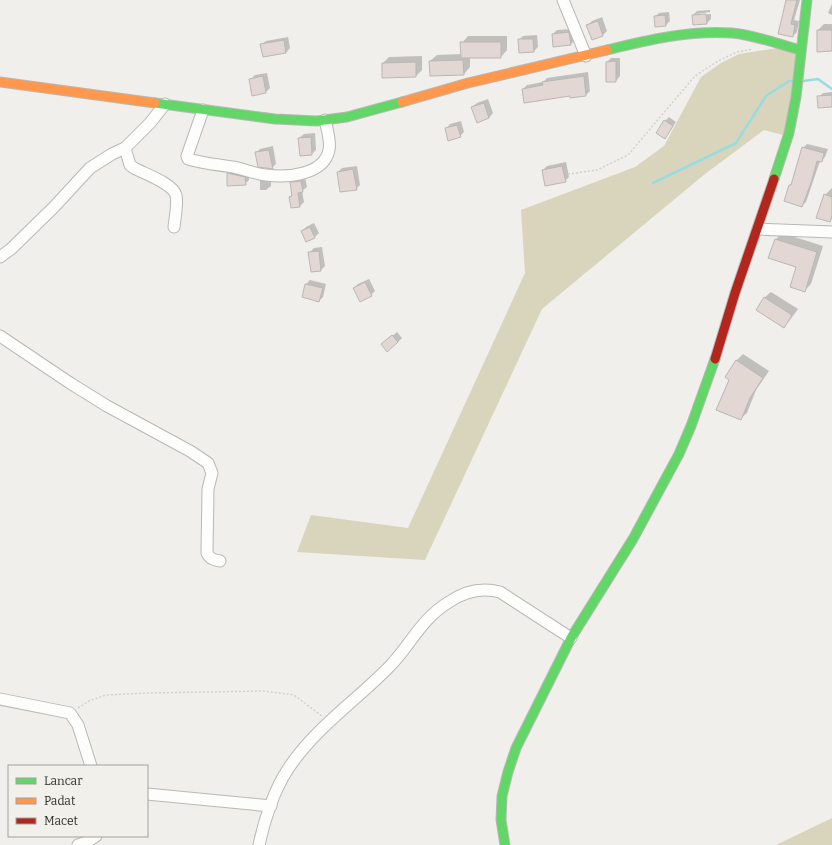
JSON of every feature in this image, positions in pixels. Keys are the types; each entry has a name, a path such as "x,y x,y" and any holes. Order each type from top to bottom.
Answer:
{"street":[{"path":"563,0 586,56"},
{"path":"505,845 500,825 500,806 511,761 521,737 571,638 634,539 679,454 716,355 735,293 758,229 789,133 796,97 800,50 807,0"},
{"path":"0,82 275,119 317,121 347,116 532,67 586,56 663,37 712,33 732,34 753,37 800,50"},
{"path":"0,257 11,249 54,207 90,168 112,154 125,148 150,123 165,104"},
{"path":"203,110 187,156 188,159 268,175 290,175 320,166 329,150 330,144 325,120"},
{"path":"125,148 130,165 167,184 175,194 174,227"},
{"path":"758,229 832,232"},
{"path":"0,336 107,406 197,455 208,463 212,473 208,490 207,553 213,560 220,561"},
{"path":"259,845 271,806 280,785 289,767 306,744 329,721 370,686 397,658 422,623 434,612 449,602 472,591 487,589 500,592 571,638"},
{"path":"2,700 70,713 78,725 91,765"},
{"path":"149,796 271,806"},
{"path":"78,845 87,842 94,837"}],"path":[{"path":"568,174 597,170 628,155 695,76 718,61 737,52 758,48"},
{"path":"70,713 89,701 106,695 264,691 294,695 329,721"}],"shaded area":[{"path":"784,47 802,51 790,137 764,130 705,174 542,309 425,560 297,552 311,515 408,528 525,273 521,210 635,167 664,146 701,77 721,63 739,54"},
{"path":"832,818 832,845 776,845"}],"building":[{"path":"786,0 797,0 791,24 795,25 793,37 778,34"},
{"path":"706,14 707,24 693,25 692,15"},
{"path":"665,15 666,26 655,27 654,16"},
{"path":"598,21 603,36 592,40 586,25"},
{"path":"817,30 832,30 832,51 817,52"},
{"path":"569,32 571,45 553,47 552,34"},
{"path":"518,39 533,39 534,52 519,53"},
{"path":"284,40 286,53 263,57 260,44"},
{"path":"460,42 501,42 501,58 461,58"},
{"path":"463,60 464,75 430,76 429,61"},
{"path":"616,61 616,82 606,82 606,62"},
{"path":"416,62 416,77 382,78 382,63"},
{"path":"263,76 266,93 252,96 249,79"},
{"path":"584,76 586,96 570,98 570,96 524,103 522,89 543,85 542,82"},
{"path":"832,95 832,107 818,108 817,96"},
{"path":"484,103 489,118 477,123 471,107"},
{"path":"664,120 673,126 665,139 656,133"},
{"path":"457,125 461,137 448,141 445,128"},
{"path":"311,137 312,155 300,156 298,138"},
{"path":"802,147 824,153 822,162 817,161 802,207 784,201 789,185 791,185"},
{"path":"269,150 273,169 258,167 255,152"},
{"path":"562,166 566,182 545,186 542,170"},
{"path":"353,169 357,190 340,192 337,172"},
{"path":"227,173 245,177 246,185 227,186"},
{"path":"301,181 303,192 298,193 300,207 291,208 289,197 292,196 290,182"},
{"path":"824,194 832,197 832,216 830,222 816,218"},
{"path":"310,227 315,238 306,242 301,231"},
{"path":"775,239 817,252 805,292 790,287 796,267 768,258"},
{"path":"319,251 321,271 311,272 308,252"},
{"path":"365,282 372,296 360,302 353,288"},
{"path":"305,284 323,288 319,302 302,297"},
{"path":"764,297 792,315 784,328 756,310"},
{"path":"392,335 398,342 387,352 381,344"},
{"path":"736,360 763,378 750,398 741,420 716,410 729,380 725,377"}],"waterway":[{"path":"803,81 818,79 832,89"},
{"path":"653,183 736,143 766,96 789,81 792,81"}],"traffic: fast":[{"path":"774,179 789,133 796,97 807,0"},
{"path":"607,50 684,34 716,32 749,36 800,50"},
{"path":"155,103 275,119 317,121 347,117 402,102"},
{"path":"505,845 501,820 502,796 516,748 571,638 633,539 679,454 691,426 715,359"}],"traffic: slow":[{"path":"402,102 468,83 607,50"},
{"path":"0,82 155,103"}],"traffic: jam":[{"path":"715,359 735,293 774,179"}]}
